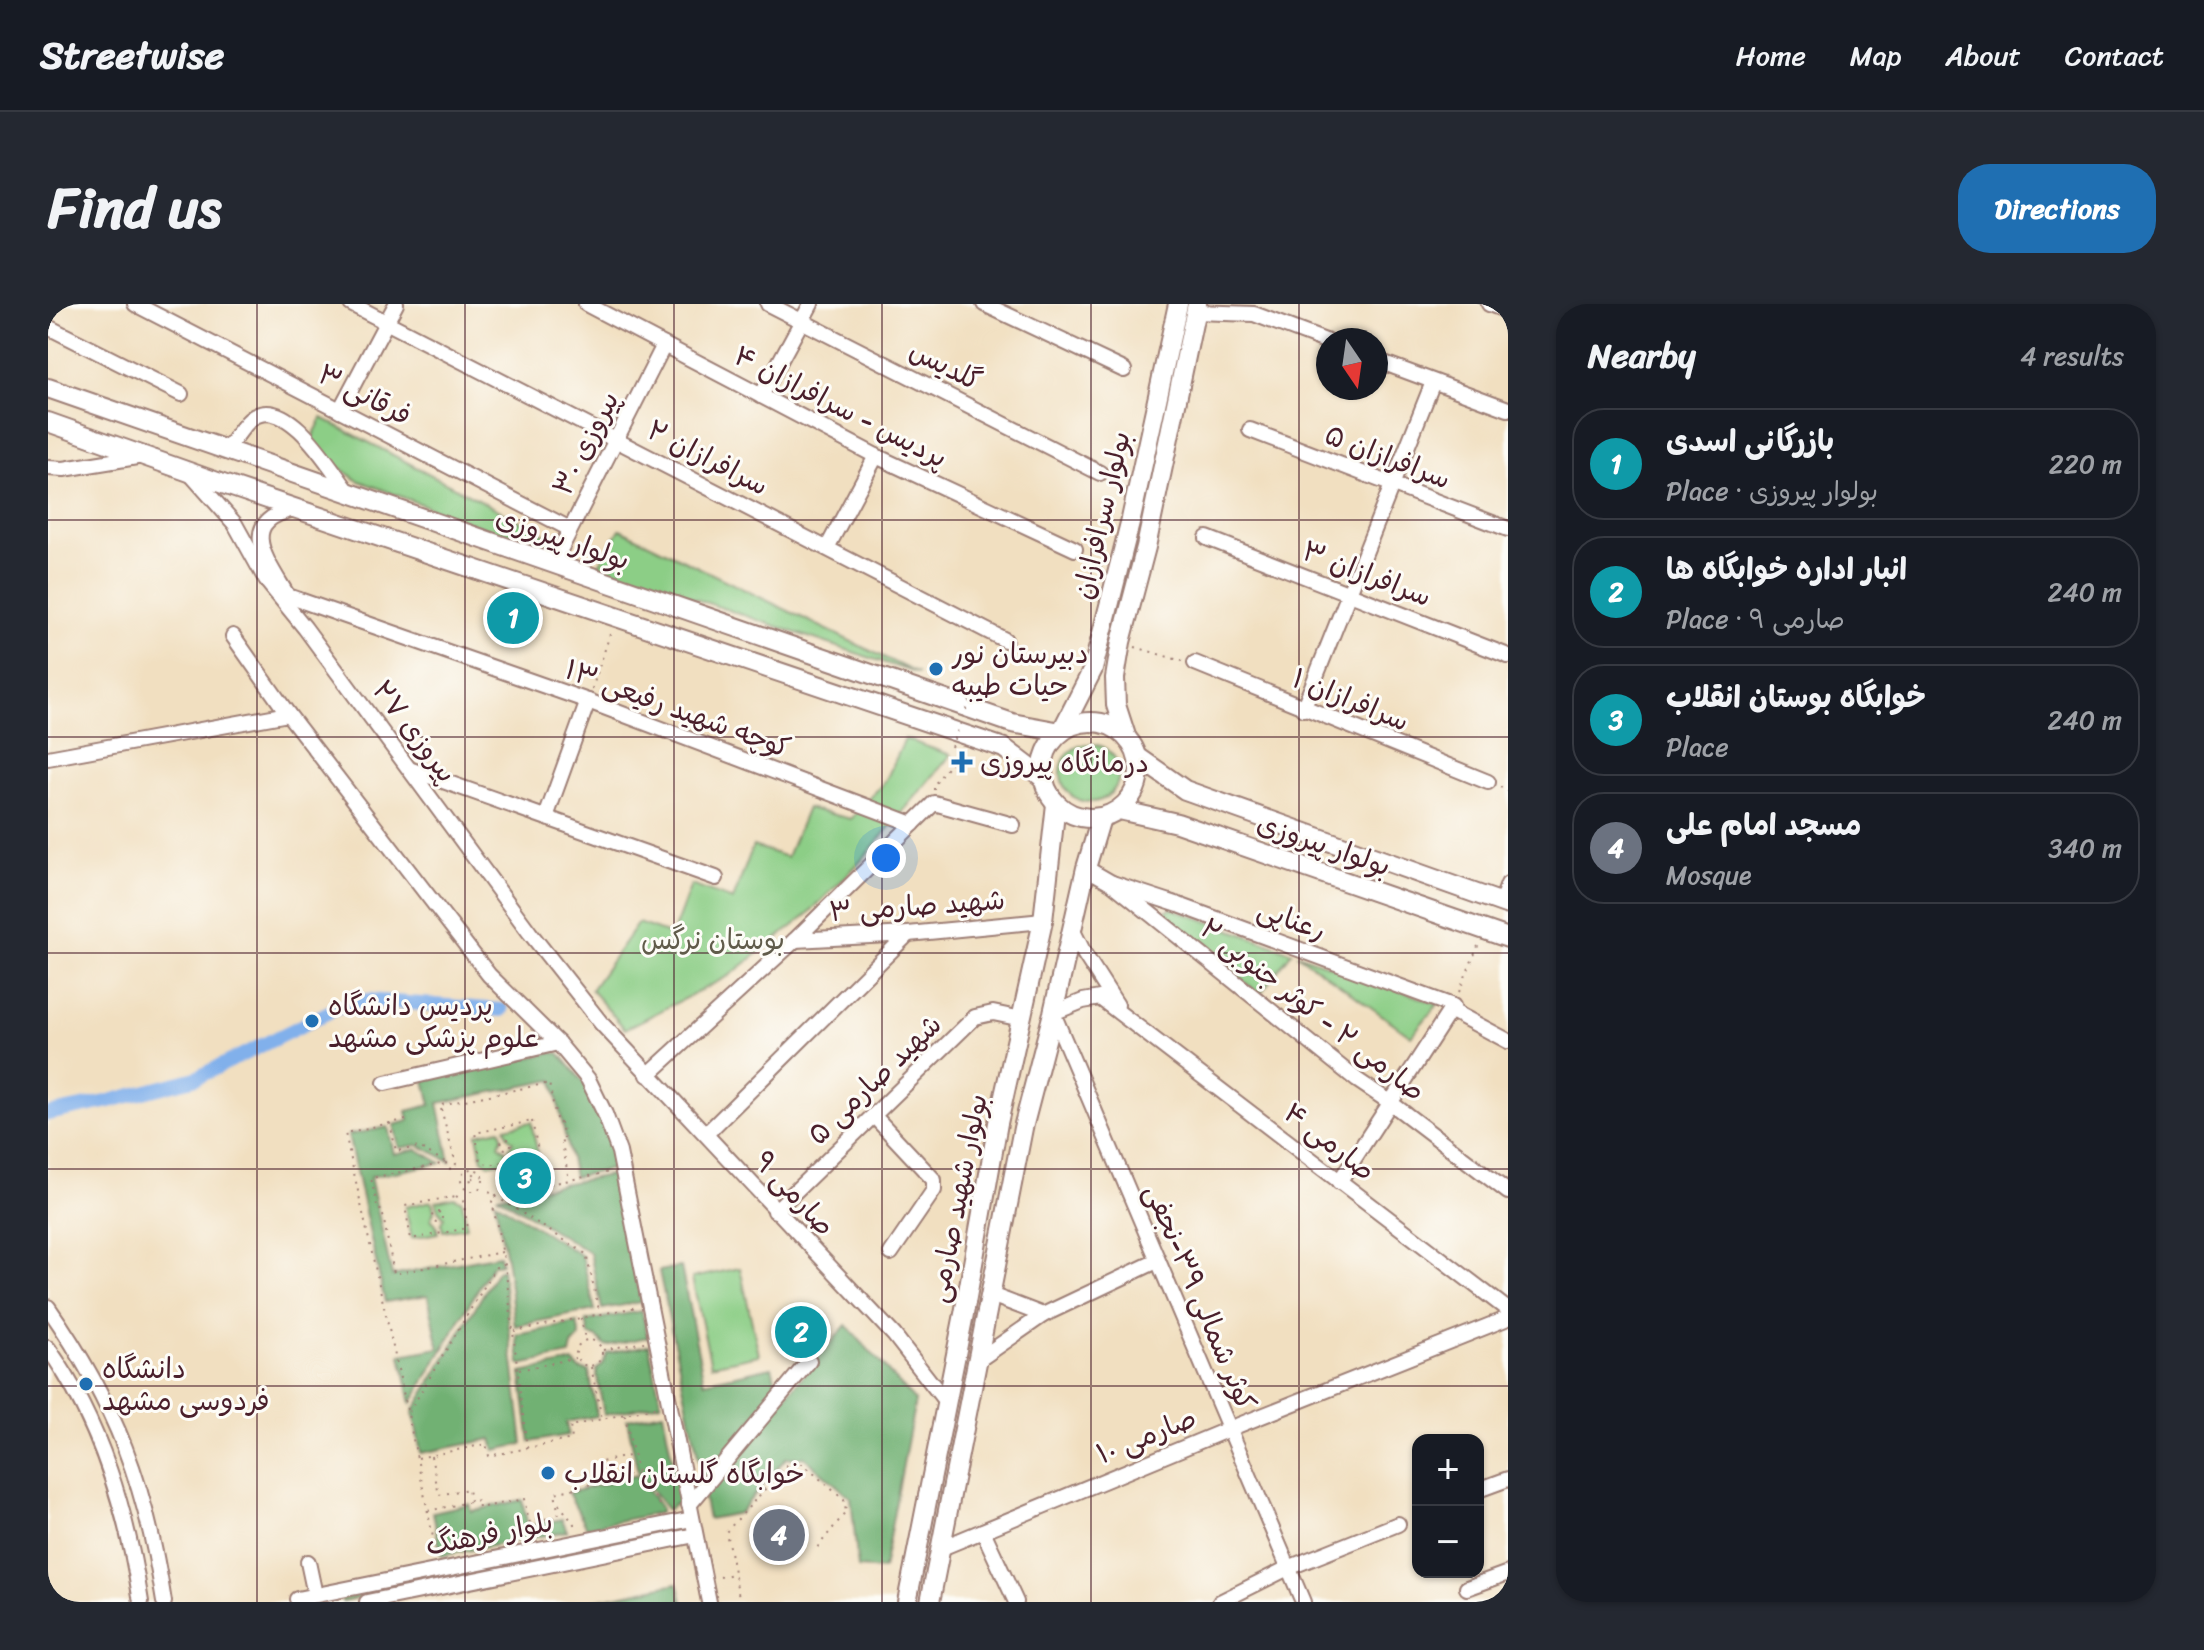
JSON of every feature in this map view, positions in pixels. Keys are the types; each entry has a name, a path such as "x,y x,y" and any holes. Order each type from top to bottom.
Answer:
{"main road":[{"name":"بولوار سرافرازان","path":"1061,732 1093,669 1190,307"},
{"name":"بولوار سرافرازان","path":"1126,736 1116,705 1115,678 1121,642 1146,547 1190,307"},
{"name":"بولوار پیروزی","path":"48,388 1012,723 1061,732"},
{"name":"بولوار پیروزی","path":"48,422 1004,748 1042,777"},
{"path":"1087,722 1114,727 1126,736 1138,757 1139,772 1136,786 1119,810 1101,818 1077,817 1056,804 1047,792 1042,777 1045,752 1061,732 1087,722"},
{"name":"بولوار پیروزی","path":"1138,757 1185,790 1504,904"},
{"name":"بولوار شهید صارمی","path":"907,1602 998,1123 1043,921 1056,804"},
{"name":"بولوار پیروزی","path":"1119,810 1177,823 1508,938"},
{"name":"بولوار شهید صارمی","path":"930,1602 1023,1128 1101,818"}],"street":[{"name":"فرقانی ۳","path":"135,304 570,529"},
{"name":"سرافرازان ۲","path":"351,304 1005,640"},
{"path":"340,410 396,304"},
{"name":"پردیس - سرافرازان ۴","path":"586,304 876,456 1075,549"},
{"name":"گلدیس","path":"768,304 1100,473"},
{"path":"761,396 811,304"},
{"path":"984,304 1124,370"},
{"path":"1489,304 1508,311"},
{"path":"1190,307 1250,309 1316,337"},
{"path":"48,327 181,394"},
{"name":"پیروزی ۳۰","path":"553,564 664,345"},
{"path":"1388,365 1508,409"},
{"path":"1303,709 1433,382"},
{"path":"226,450 254,416 272,413 291,421 348,491"},
{"name":"سرافرازان ۵","path":"1250,430 1508,529"},
{"path":"48,468 64,469 146,456"},
{"path":"827,548 876,456"},
{"name":"پیروزی ۲۷","path":"188,471 235,524 266,580 601,1023"},
{"path":"298,509 276,513 268,519 261,537 263,551 305,628"},
{"name":"سرافرازان ۳","path":"1207,538 1508,656"},
{"name":"کوچه شهید رفیعی ۱۳","path":"288,596 588,701 913,824"},
{"path":"233,636 288,714 489,975 558,1043 588,1079 605,1114 622,1170 709,1602"},
{"name":"سرافرازان ۱","path":"1195,663 1488,782"},
{"path":"546,817 588,701"},
{"path":"48,758 288,714"},
{"path":"412,770 716,878"},
{"path":"648,1075 795,940 934,803 1013,825"},
{"name":"صارمی ۲ - کوثر جنوبی ۲","path":"1086,868 1112,883 1357,1080 1508,1192"},
{"name":"رعناپی","path":"1112,883 1179,905 1452,1008 1508,1041"},
{"path":"1504,904 1508,884"},
{"name":"شهید صارمی ۳","path":"795,940 908,934 1043,921"},
{"path":"1072,929 1121,1012"},
{"path":"706,1134 908,934"},
{"path":"1053,1013 1100,998 1121,1012"},
{"path":"1339,1182 1452,1008"},
{"name":"صارمی ۴","path":"1121,1012 1508,1310"},
{"name":"شهید صارمی ۵","path":"775,1211 975,1017 993,1013 1022,1019"},
{"name":"کوثر شمالی ۳۹-نجفی","path":"1053,1013 1303,1602"},
{"name":"صارمی ۹","path":"601,1023 894,1335 946,1402"},
{"path":"385,1083 558,1043"},
{"path":"874,1116 928,1170 934,1180 934,1190 891,1253"},
{"path":"977,1361 1043,1315 1157,1261"},
{"path":"991,1295 1043,1315"},
{"path":"48,1307 85,1362 110,1408 130,1457 155,1540 164,1602"},
{"name":"صارمی ۱۰","path":"939,1549 1508,1318"},
{"path":"48,1348 88,1418 112,1476 132,1545 141,1602"},
{"path":"691,1512 809,1361"},
{"path":"1484,1488 1508,1479"},
{"name":"بلوار فرهنگ","path":"303,1600 691,1512"},
{"path":"1220,1602 1288,1568 1398,1524"},
{"path":"983,1531 1016,1602"},
{"name":"بلوار فرهنگ","path":"367,1602 695,1535"},
{"path":"303,1600 308,1562"},
{"path":"1467,1588 1508,1573"}],"path":[{"path":"1075,549 1116,577"},
{"path":"588,701 615,616"},
{"path":"1121,642 1172,660 1195,663"},
{"path":"951,747 975,687 997,688"},
{"path":"934,803 934,785 957,754"},
{"path":"1452,1008 1485,930"},
{"path":"390,1123 396,1151 419,1147 446,1163 448,1169 456,1164 440,1105 549,1083 557,1123 561,1123 569,1180"},
{"path":"406,1120 345,1133 408,1414 439,1570"},
{"path":"532,1121 539,1155 510,1161 489,1165 481,1161 475,1133 532,1121"},
{"path":"446,1163 371,1178 378,1210 382,1210 394,1274 502,1252"},
{"path":"527,1448 505,1265 492,1201 495,1197 622,1170"},
{"path":"465,1171 481,1173 484,1183 480,1189 465,1189 461,1177 465,1171"},
{"path":"465,1189 478,1171"},
{"path":"463,1174 482,1186"},
{"path":"489,1192 586,1254 600,1314"},
{"path":"456,1196 463,1201 468,1228 411,1239 405,1206 434,1200 456,1196"},
{"path":"408,1414 496,1267 505,1265"},
{"path":"512,1332 649,1305"},
{"path":"581,1318 585,1340"},
{"path":"602,1350 656,1339"},
{"path":"585,1340 594,1340 602,1350 598,1362 590,1366 582,1364 577,1358 578,1345 585,1340"},
{"path":"517,1370 577,1358"},
{"path":"590,1366 602,1419"},
{"path":"417,1458 486,1444 489,1456 572,1439 570,1426 665,1406"},
{"path":"625,1414 637,1473 667,1514"},
{"path":"601,1481 599,1475 604,1474 601,1462 633,1455"},
{"path":"431,1456 439,1495 468,1489 470,1502"},
{"path":"740,1602 726,1532 787,1465 803,1464 844,1500 846,1512 816,1549"},
{"path":"427,1511 478,1500 479,1508 524,1499 529,1522 559,1516 555,1493 637,1473"},
{"path":"556,1501 580,1532"},
{"path":"720,1577 735,1574"}],"green space":[{"path":"322,418 556,540 550,553 357,480 308,446"},
{"path":"620,529 918,674 598,566"},
{"name":"بوستان نرگس","path":"905,739 951,755 859,863 807,915 729,976 625,1029 591,990 638,923 672,935 691,885 733,900 753,846 787,857 807,808 851,819 886,780"},
{"path":"1090,744 1111,752 1119,773 1111,794 1090,802 1069,794 1061,773 1069,752"},
{"path":"1171,908 1292,952 1260,994 1158,915"},
{"path":"1297,954 1438,1004 1411,1036"},
{"path":"559,1053 585,1084 615,1155 617,1168 574,1177 553,1080 438,1103 450,1161 418,1145 399,1148 394,1125 409,1121 407,1111 431,1105 425,1080"},
{"path":"531,1122 538,1154 511,1159 509,1149 513,1141 507,1136 505,1128"},
{"path":"388,1127 394,1154 417,1149 441,1163 370,1177 392,1276 499,1255 501,1263 492,1265 411,1404 401,1355 439,1348 428,1295 385,1302 348,1135"},
{"path":"500,1129 502,1137 499,1145 506,1150 508,1160 489,1164 482,1159 477,1134"},
{"path":"615,1174 641,1302 602,1309 590,1253 498,1196"},
{"path":"454,1197 462,1201 467,1227 443,1231 441,1223 444,1217 436,1201"},
{"path":"432,1201 434,1211 431,1219 438,1233 412,1238 405,1207"},
{"path":"495,1201 582,1256 595,1310 515,1326"},
{"path":"681,1267 704,1382 772,1367 778,1389 703,1480 659,1271"},
{"path":"740,1268 759,1355 711,1365 692,1278"},
{"path":"502,1269 523,1444 495,1450 492,1439 421,1453 413,1412 497,1271"},
{"path":"642,1311 648,1337 605,1346 598,1338 589,1335 586,1321"},
{"path":"577,1323 580,1337 572,1346 570,1355 520,1365 517,1335"},
{"path":"846,1325 915,1401 883,1570 858,1568 851,1498 804,1457 786,1458 739,1513 708,1519 703,1495"},
{"path":"649,1345 661,1403 604,1415 596,1370 603,1364 607,1353"},
{"path":"573,1362 579,1369 589,1371 597,1416 566,1422 568,1435 530,1442 521,1373"},
{"path":"663,1412 680,1501 667,1510 638,1473 627,1419"},
{"path":"636,1475 660,1507 660,1513 587,1527 568,1493"},
{"path":"522,1500 528,1526 562,1519 567,1531 441,1556 433,1512 469,1504 471,1511"},
{"path":"669,1528 670,1533 342,1601 341,1596"},
{"path":"678,1583 683,1602 585,1602"}],"waterway":[{"path":"48,1114 196,1078 335,1009 367,1000 502,1010"}],"place":[{"name":"بازرگانی اسدی","path":"513,618"},
{"name":"دبیرستان نور حیات طیبه","path":"936,669"},
{"name":"درمانگاه پیروزی","path":"962,762"},
{"name":"پردیس دانشگاه علوم پزشکی مشهد","path":"312,1021"},
{"name":"خوابگاه بوستان انقلاب","path":"525,1178"},
{"name":"انبار اداره خوابگاه ها","path":"801,1332"},
{"name":"دانشگاه فردوسی مشهد","path":"86,1384"},
{"name":"خوابگاه گلستان انقلاب","path":"548,1473"},
{"name":"مسجد امام علی","path":"779,1535"}]}
